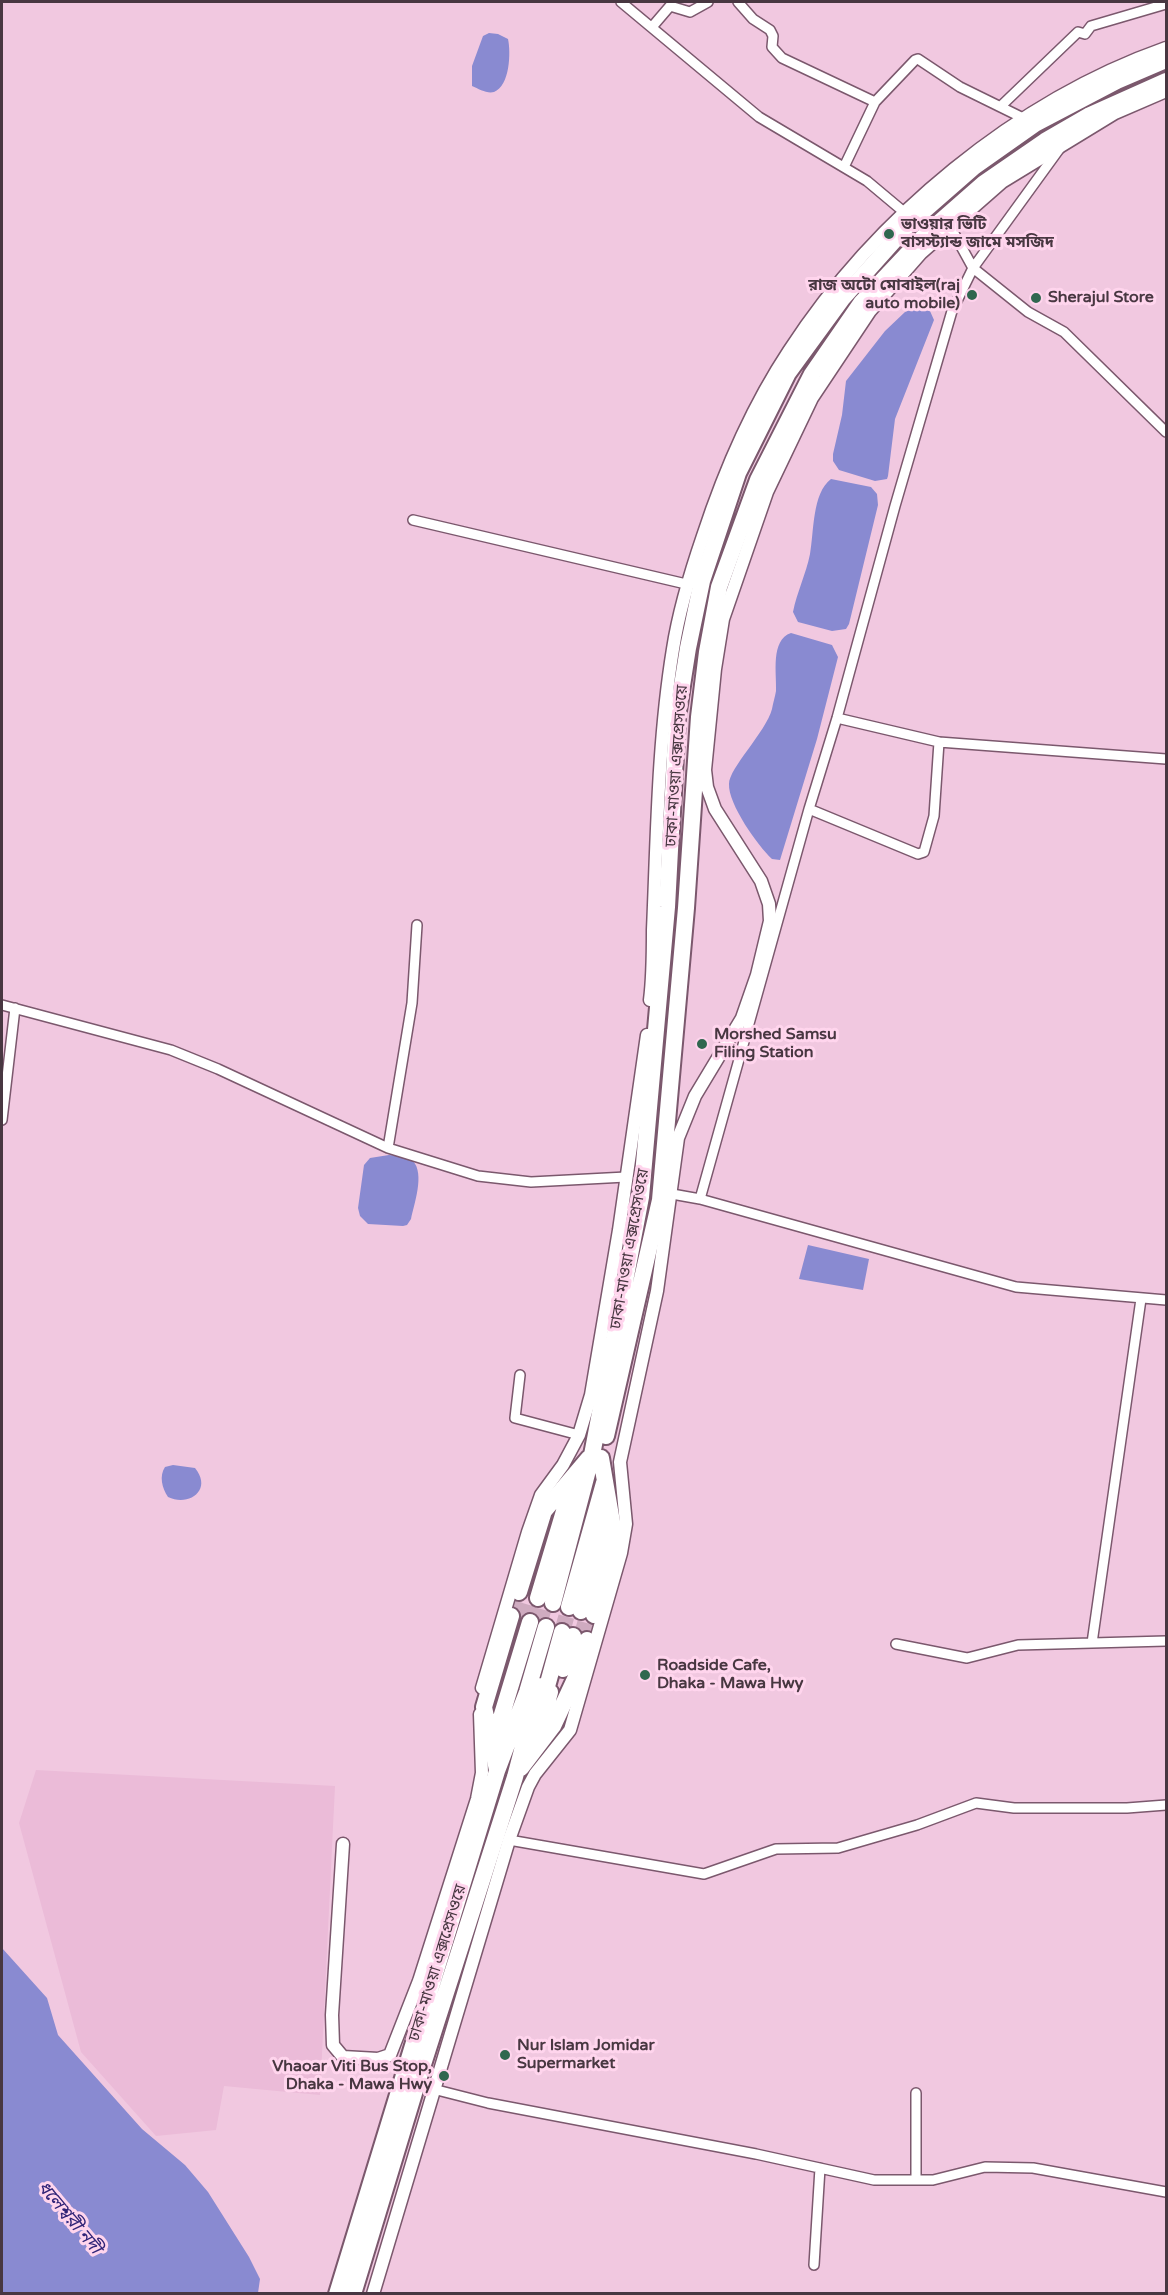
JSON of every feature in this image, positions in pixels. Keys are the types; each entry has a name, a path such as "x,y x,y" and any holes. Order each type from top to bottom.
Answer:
{"highway":[{"name":"ঢাকা-মাওয়া এক্সপ্রেসওয়ে","path":"556,1604 588,1463 641,1197 667,907 678,717 684,671 702,581 738,472 788,373 842,298 910,223 974,166 1035,124 1117,81 1167,60"},
{"name":"ঢাকা-মাওয়া এক্সপ্রেসওয়ে","path":"556,1604 588,1463 660,1200 682,968 699,717 707,652 719,588 758,480 812,374 861,303 927,233 984,183 1045,141 1090,115 1167,81"},
{"name":"ঢাকা-মাওয়া এক্সপ্রেসওয়ে","path":"556,1604 612,1519 606,1486 588,1463"},
{"name":"ঢাকা-মাওয়া এক্সপ্রেসওয়ে","path":"556,1604 559,1493 588,1463"},
{"name":"ঢাকা-মাওয়া এক্সপ্রেসওয়ে","path":"556,1604 606,1486"},
{"name":"ঢাকা-মাওয়া এক্সপ্রেসওয়ে","path":"515,1777 553,1726 576,1677 549,1628"},
{"name":"ঢাকা-মাওয়া এক্সপ্রেসওয়ে","path":"492,1747 527,1692 549,1628"},
{"name":"ঢাকা-মাওয়া এক্সপ্রেসওয়ে","path":"337,2294 492,1747 549,1628"},
{"name":"ঢাকা-মাওয়া এক্সপ্রেসওয়ে","path":"492,1747 549,1628"},
{"name":"ঢাকা-মাওয়া এক্সপ্রেসওয়ে","path":"533,1752 549,1628"},
{"name":"ঢাকা-মাওয়া এক্সপ্রেসওয়ে","path":"533,1752 549,1628"},
{"name":"ঢাকা-মাওয়া এক্সপ্রেসওয়ে","path":"353,2294 418,2080 515,1777 549,1628"}],"street":[{"path":"621,2 759,117 867,181 904,212"},
{"path":"652,27 670,6 690,12 708,2"},
{"path":"738,2 753,19 770,30 773,36 772,47 782,58 875,102"},
{"path":"1001,105 1077,32 1085,34 1091,26 1167,4"},
{"path":"343,1844 332,2015 333,2045 343,2057 378,2059 390,2055 420,1981 477,1798 482,1773 480,1692 528,1532 542,1495 563,1465 579,1435 591,1395 646,1049 652,987 659,805 667,693 673,648 686,584 714,502 750,419 789,351 867,250 904,212 1002,132 1023,118 1073,88 1131,60 1167,48"},
{"path":"844,167 875,102 916,59 960,87 1001,105 1023,118"},
{"path":"373,2294 509,1840 535,1774 570,1730 621,1553 626,1524 620,1462 622,1447 657,1291 672,1194 673,1167 684,1120 694,1096 742,1018 757,975 770,921 769,904 761,881 715,809 707,787 706,759 715,669 723,619 767,492 812,398 870,310 921,254 1002,182 1115,114 1167,91"},
{"path":"700,1199 952,311 973,268 1063,144"},
{"path":"951,228 973,268 1028,312 1064,332 1167,432"},
{"path":"412,520 686,584"},
{"path":"837,718 939,741 1167,759"},
{"path":"809,809 921,854 934,816 939,741"},
{"path":"388,1148 412,1003 417,925"},
{"path":"2,1005 171,1050 218,1069 388,1148 478,1176 531,1182 626,1177"},
{"path":"2,1120 15,1008"},
{"path":"672,1194 700,1199 1016,1287 1167,1300"},
{"path":"1092,1643 1141,1299"},
{"path":"520,1375 516,1418 579,1435"},
{"path":"896,1644 967,1658 1018,1646 1167,1641"},
{"path":"509,1840 704,1874 776,1849 838,1848 917,1826 976,1803 1014,1808 1127,1808 1167,1805"},
{"path":"433,2089 488,2103 874,2180 933,2180 985,2167 1033,2168 1167,2192"},
{"path":"916,2092 916,2181"},
{"path":"813,2265 819,2168"}],"shaded area":[{"path":"36,1770 335,1786 320,2095 224,2086 216,2130 156,2136 81,2052 19,1823"}],"water":[{"path":"489,33 508,39 506,76 499,89 494,92 483,91 472,86 472,66 483,36"},
{"path":"915,308 930,311 934,320 895,419 887,479 875,481 839,470 833,461 833,454 842,415 846,381 885,331 905,312"},
{"path":"831,479 871,487 877,494 878,505 849,624 846,629 832,631 798,622 793,612 810,554 817,503 825,485"},
{"path":"791,633 832,645 838,657 817,739 780,860 772,859 752,835 733,802 729,784 735,769 763,728 772,709 776,691 777,650 784,637"},
{"path":"389,1155 411,1159 418,1173 418,1189 411,1219 407,1225 403,1226 368,1224 360,1216 358,1208 364,1165 370,1158"},
{"path":"808,1245 869,1259 863,1290 799,1279"},
{"path":"173,1465 195,1468 200,1476 200,1489 191,1498 176,1500 168,1497 163,1486 162,1474 165,1467"},
{"name":"ধলেশ্বরী নদী","path":"2,1948 47,1998 58,2035 142,2129 185,2165 208,2192 249,2257 260,2279 258,2293 2,2293"}],"tunnel":[{"path":"511,1616 519,1592"},
{"path":"524,1620 531,1596"},
{"path":"539,1625 546,1600"},
{"path":"562,1632 569,1607"},
{"path":"581,1638 588,1613"}],"place":[{"name":"ভাওয়ার ভিটি বাসস্ট্যান্ড জামে মসজিদ","path":"889,234"},
{"name":"রাজ অটো মোবাইল(raj auto mobile)","path":"972,295"},
{"name":"Sherajul Store","path":"1036,298"},
{"name":"Morshed Samsu Filing Station","path":"702,1044"},
{"name":"Roadside Cafe, Dhaka - Mawa Hwy","path":"645,1675"},
{"name":"Nur Islam Jomidar Supermarket","path":"505,2055"},
{"name":"Vhaoar Viti Bus Stop, Dhaka - Mawa Hwy","path":"444,2076"}]}
